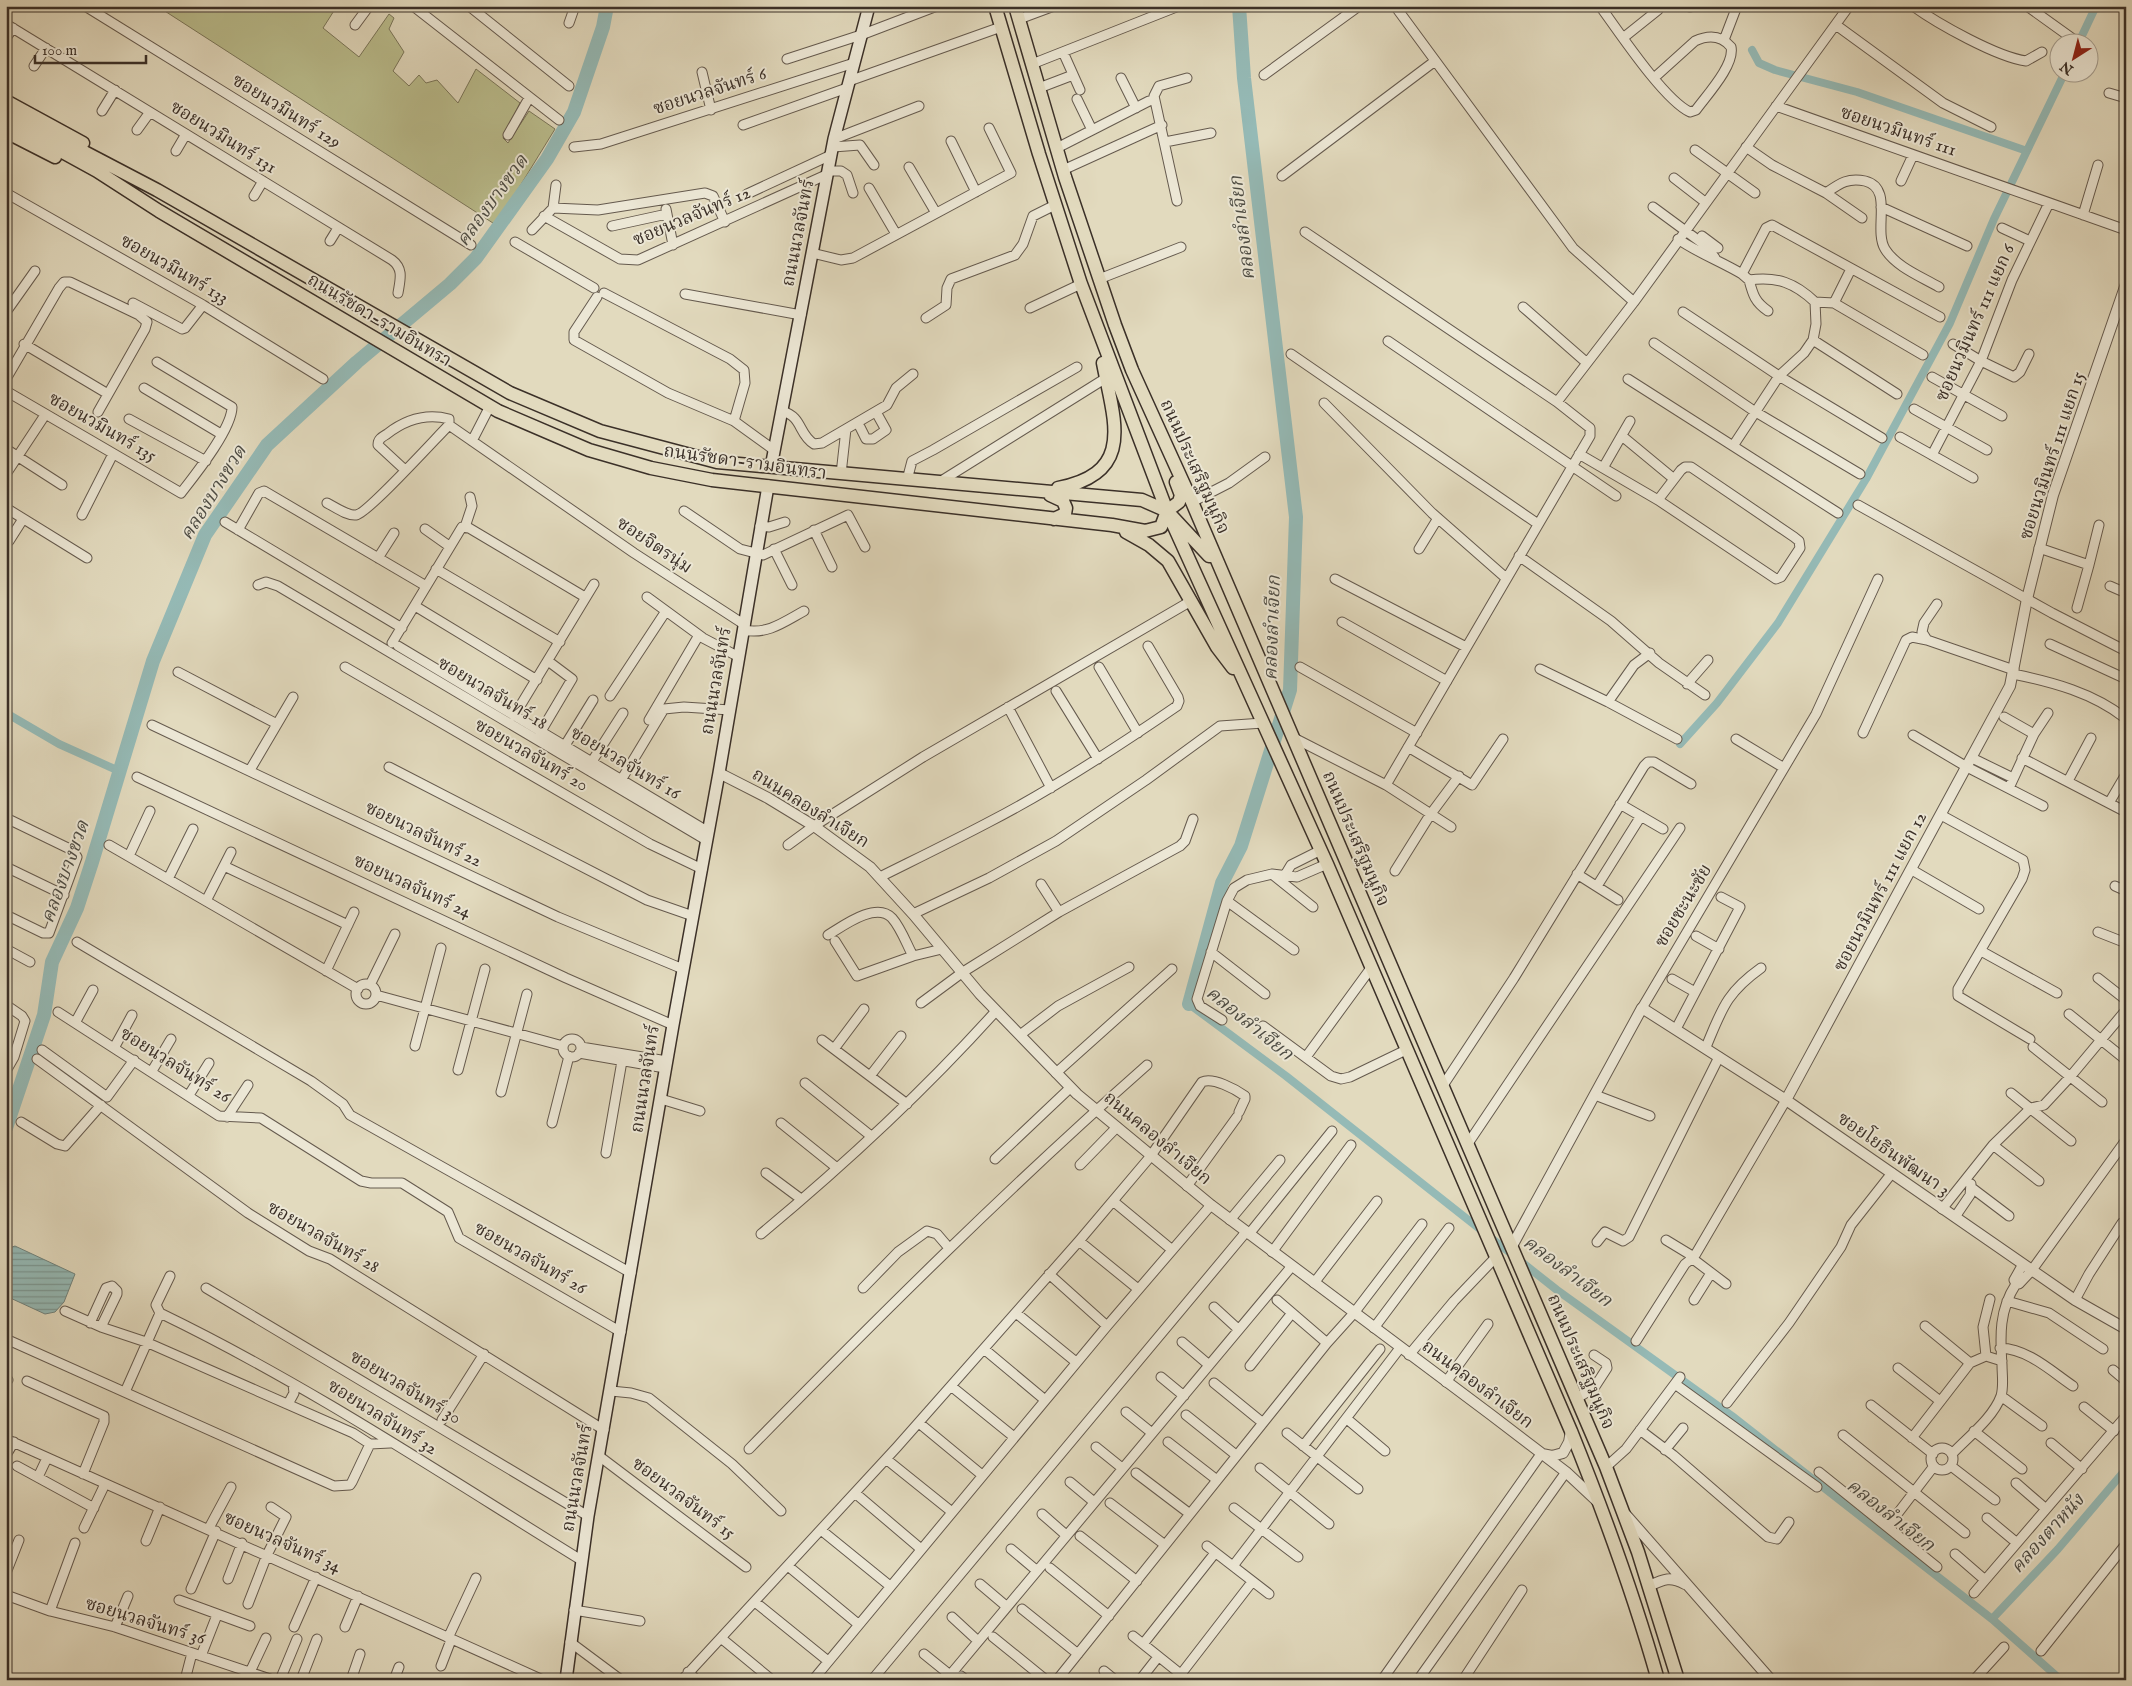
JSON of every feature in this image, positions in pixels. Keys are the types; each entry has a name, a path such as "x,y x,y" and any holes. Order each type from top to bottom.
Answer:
{"main road":[{"name":"ถนนนวลจันทร์","path":"771,467 833,147 869,6"},
{"name":"ถนนประเสริฐมนูกิจ","path":"996,6 1055,205 1081,284 1147,459 1168,511 1327,864 1571,1431 1601,1504 1639,1614 1658,1680"},
{"name":"ถนนประเสริฐมนูกิจ","path":"1015,6 1038,88 1098,279 1132,370 1192,502 1272,694 1606,1467 1649,1586 1678,1680"},
{"path":"1001,27 1019,20"},
{"name":"ถนนรัชดา-รามอินทรา","path":"6,100 98,152 157,190"},
{"name":"ถนนรัชดา-รามอินทรา","path":"6,111 157,190 510,393 600,431 716,462 1142,500 1189,518 1205,536"},
{"name":"ถนนรัชดา-รามอินทรา","path":"6,121 97,171 159,211 490,406 551,436 589,450 651,468 712,480 1112,525 1145,531 1155,530 1164,523 1168,511 1176,507 1181,495 1164,452 1157,424"},
{"name":"ถนนรัชดา-รามอินทรา","path":"6,132 159,211"},
{"path":"1043,491 1088,480 1100,471 1110,457 1115,441 1115,424 1096,326"},
{"path":"1147,459 1164,452"},
{"name":"ถนนนวลจันทร์","path":"566,1680 588,1516 666,1064 720,772 768,486"},
{"path":"1043,491 1063,501 1066,508 1064,514 1054,519"},
{"path":"1168,511 1199,544 1221,575"},
{"path":"1112,525 1136,536 1168,561 1217,647 1247,687"}],"street":[{"name":"ซอยนวมินทร์ 129","path":"85,6 471,245"},
{"path":"354,25 369,6"},
{"path":"413,6 559,120"},
{"path":"469,6 569,86"},
{"path":"569,23 575,6"},
{"path":"788,59 861,35 937,6"},
{"path":"1019,20 1054,6"},
{"path":"1032,64 1179,6"},
{"path":"1264,75 1359,6"},
{"path":"1395,6 1573,248 1634,302"},
{"path":"1600,6 1654,78 1682,107 1692,112 1729,61 1731,48 1724,40 1708,36 1695,42 1654,78"},
{"path":"1724,40 1737,6"},
{"path":"1557,402 1634,302 1849,6"},
{"path":"1913,6 1955,32 2014,58 2026,61 2042,52"},
{"path":"2027,6 2062,32"},
{"path":"1623,38 1658,10"},
{"path":"1836,25 1943,103 1991,127"},
{"path":"6,38 10,26"},
{"name":"ซอยนวมินทร์ 131","path":"10,26 398,264 401,270 398,293"},
{"path":"743,125 1001,27"},
{"path":"34,66 46,48"},
{"path":"1064,52 1092,130"},
{"path":"1282,176 1435,61"},
{"name":"ซอยนวลจันทร์ 6","path":"574,147 602,144 854,63"},
{"path":"702,72 712,110"},
{"path":"1038,88 1073,74"},
{"path":"1121,78 1136,108"},
{"path":"1177,201 1162,125 1154,96 1159,86 1187,78"},
{"path":"102,111 115,90"},
{"path":"2109,93 2126,98"},
{"path":"508,135 529,98"},
{"path":"1057,148 1149,101"},
{"path":"748,194 833,147 919,106"},
{"name":"ซอยนวมินทร์ 111","path":"1776,106 2126,230"},
{"path":"137,130 150,112"},
{"path":"1063,170 1162,125"},
{"path":"812,253 847,260 1010,173 989,128"},
{"path":"1165,142 1211,133"},
{"path":"176,151 186,134"},
{"path":"951,141 976,192"},
{"path":"833,147 860,145 874,165"},
{"path":"1746,147 1782,172 1826,193 1862,218"},
{"path":"1695,150 1755,193"},
{"path":"1901,181 1913,154"},
{"path":"2083,215 2098,165"},
{"path":"910,167 936,213"},
{"path":"828,173 841,171 848,174 853,193"},
{"name":"ซอยนวลจันทร์ 12","path":"544,216 620,259 638,260 673,246 828,173"},
{"path":"1674,178 1705,202"},
{"path":"1826,193 1842,182 1864,180 1876,186 1881,199 1882,242 1887,251 1906,267 1939,287"},
{"path":"254,196 263,181"},
{"path":"532,230 552,208 556,185"},
{"path":"869,188 896,234"},
{"name":"ซอยนวมินทร์ 133","path":"6,193 203,305 323,379"},
{"path":"552,208 598,210 710,194 725,222"},
{"name":"ซอยนวมินทร์ 111 แยก 6","path":"1932,455 1981,361 2006,296 2049,203"},
{"path":"926,318 946,305 947,288 951,279 1015,255 1023,244 1033,216 1055,205"},
{"path":"1653,207 1718,248"},
{"path":"1881,207 1967,246"},
{"path":"612,226 667,212 673,246"},
{"path":"1742,274 1766,228 1772,225 1940,317"},
{"path":"330,241 338,228"},
{"path":"1686,228 1706,246 1715,258"},
{"path":"2002,228 2030,241"},
{"path":"1305,232 1557,402 1590,428 1590,436 1386,785"},
{"path":"1678,239 1701,254 1715,258 1750,280 1753,297 1758,304 1768,311"},
{"path":"515,242 598,293 730,359 744,370 746,383 734,420"},
{"path":"1098,279 1181,247"},
{"path":"1834,303 1851,269"},
{"path":"7,309 35,271"},
{"path":"1750,280 1766,277 1790,283 1815,302 1834,303 1923,355"},
{"path":"6,379 24,344 64,282 70,282 139,315 147,322 147,326 98,412"},
{"path":"1030,308 1081,284"},
{"name":"ซอยนวมินทร์ 111 แยก 15","path":"2004,699 2014,672 2027,599 2053,495 2126,284"},
{"path":"598,293 574,332 574,340 668,393 734,420 774,450"},
{"path":"685,294 801,315"},
{"path":"1732,446 1779,376 1804,353 1813,340 1816,324 1815,302"},
{"path":"133,303 182,329 185,328 203,305"},
{"path":"1523,307 1587,363"},
{"path":"1683,312 1779,376 1882,438"},
{"path":"1813,340 1897,394"},
{"path":"1388,341 1616,496"},
{"path":"1654,343 1754,411 1860,474"},
{"path":"24,344 108,394"},
{"path":"1953,344 1981,361 2014,377 2020,372 2029,354"},
{"path":"1291,354 1538,524"},
{"path":"130,419 206,461 231,414 230,405 157,362"},
{"path":"907,480 912,461 1077,366"},
{"path":"782,411 795,417 806,437 814,444 822,443 887,405 896,388 912,374"},
{"path":"1932,377 2002,416"},
{"path":"938,483 1106,378"},
{"path":"1628,379 1838,513"},
{"path":"144,388 221,434"},
{"name":"ซอยนวมินทร์ 135","path":"6,390 45,415 182,493 206,461"},
{"path":"1324,403 1438,518 1506,578"},
{"path":"472,441 490,406"},
{"path":"1914,409 1987,450"},
{"path":"858,423 866,439 873,439 886,430 876,412"},
{"path":"6,474 45,415"},
{"name":"ซอยจิตรนุ่ม","path":"405,470 378,445 379,440 400,423 410,419 446,418 450,421 449,426 744,627"},
{"path":"1603,468 1630,421"},
{"path":"327,503 356,515 363,512 449,426"},
{"path":"841,474 846,429"},
{"path":"1622,436 1674,479"},
{"path":"1900,437 1973,478"},
{"path":"6,449 62,485"},
{"path":"82,515 113,454"},
{"path":"1579,454 1658,500 1776,579 1781,577 1800,548 1799,541 1691,467 1685,466 1658,500"},
{"path":"1192,502 1228,483 1265,457"},
{"path":"238,530 259,493 264,491 426,586"},
{"path":"225,522 402,628 459,530 465,527 472,506 470,497"},
{"path":"1858,505 2027,599 2126,650"},
{"path":"6,508 88,558"},
{"path":"684,511 740,549 763,554 848,515 865,547"},
{"path":"1419,549 1438,518"},
{"path":"9,541 23,519"},
{"path":"760,526 770,527 786,522"},
{"path":"2077,608 2099,526"},
{"path":"465,527 585,597"},
{"path":"425,530 450,546"},
{"path":"814,530 832,567"},
{"path":"378,558 394,533"},
{"path":"2039,548 2089,565"},
{"path":"774,549 792,585"},
{"path":"1519,556 1611,621 1688,684 1706,695"},
{"path":"436,569 560,642"},
{"path":"1335,579 1466,647"},
{"name":"ซอยชะนะชัย","path":"1513,1248 1642,1008 1816,714 1878,579"},
{"name":"ซอยนวลจันทร์ 18","path":"258,585 266,582 278,586 467,693 707,836"},
{"path":"514,716 594,584"},
{"path":"2110,586 2126,593"},
{"path":"648,596 699,636 718,648 739,657"},
{"path":"788,845 814,826 923,757 1191,600"},
{"path":"1927,640 1922,632 1924,623 1937,604"},
{"path":"415,606 537,680"},
{"path":"610,696 666,611"},
{"path":"744,627 760,632 804,611"},
{"path":"1342,622 1446,681"},
{"name":"ซอยนวลจันทร์ 16","path":"402,628 395,645 467,693 514,716 707,836"},
{"path":"649,720 699,636"},
{"path":"1863,733 1906,640 1912,637 1927,640 2014,672 2056,682 2100,702 2126,720"},
{"path":"2050,644 2126,679"},
{"path":"880,877 990,822 1051,788 1177,706 1179,701 1148,646"},
{"path":"1608,702 1634,664 1650,653"},
{"path":"1688,684 1708,660"},
{"path":"540,733 572,679 548,661"},
{"name":"ซอยนวลจันทร์ 20","path":"345,667 650,844 702,870"},
{"path":"1098,667 1138,733"},
{"path":"1300,667 1416,733"},
{"path":"1540,669 1608,702 1676,739"},
{"path":"178,672 277,724"},
{"path":"1056,692 1098,759"},
{"path":"250,770 293,697"},
{"name":"ซอยนวมินทร์ 111 แยก 12","path":"1786,1100 2004,699"},
{"path":"564,747 593,700"},
{"path":"623,777 664,709 684,707 730,710"},
{"path":"1008,707 1051,788"},
{"path":"591,763 623,713"},
{"path":"2009,788 2034,734 2048,713"},
{"path":"2004,718 2034,734"},
{"name":"ซอยนวลจันทร์ 22","path":"152,725 558,917 683,969"},
{"path":"914,914 989,878 1056,840 1146,780 1220,726 1265,727"},
{"path":"1290,732 1386,785 1451,827"},
{"path":"1913,735 1969,762 2013,778"},
{"path":"2068,781 2091,738"},
{"path":"1408,747 1474,784 1503,739"},
{"path":"1736,739 1784,768"},
{"path":"2022,758 2126,812"},
{"path":"1442,1086 1514,978 1620,804 1648,762 1654,762 1691,784"},
{"path":"1969,762 2009,788 2043,806"},
{"path":"390,767 638,896 693,916"},
{"name":"ถนนคลองลำเจียก","path":"720,772 814,826 862,861 880,877 914,914 996,1011 1070,1088 1150,1157 1210,1205 1566,1472 1601,1504"},
{"path":"2110,803 2126,774"},
{"path":"1395,872 1430,815 1459,776"},
{"name":"ซอยนวลจันทร์ 24","path":"137,777 566,978 673,1025"},
{"path":"1620,804 1662,830"},
{"path":"128,856 150,810"},
{"path":"1941,814 2016,855 2023,860 2025,866 2022,879 1981,951 1960,981 1958,996 2031,1043 2102,1102"},
{"path":"1597,886 1641,816"},
{"path":"6,818 77,854 77,862 50,930 45,934 6,916"},
{"path":"921,1003 962,972 1059,912 1180,846 1185,841 1193,819"},
{"path":"1467,1145 1680,828"},
{"path":"168,879 193,829"},
{"path":"109,845 358,989"},
{"path":"1286,875 1291,865 1320,850"},
{"path":"206,901 231,852"},
{"path":"1222,1020 1197,1003 1227,901 1234,888 1247,880 1272,874 1298,877 1327,864"},
{"path":"224,866 348,925"},
{"path":"6,867 64,895"},
{"path":"1912,870 1979,910"},
{"path":"1272,874 1313,907"},
{"path":"1577,874 1618,900"},
{"path":"1041,884 1059,912"},
{"path":"2115,886 2126,890"},
{"path":"1676,1029 1740,907 1722,897"},
{"path":"1227,901 1294,950"},
{"path":"326,971 354,912"},
{"path":"913,956 892,918 884,912 875,912 855,919 831,938 857,976 913,956 942,949"},
{"path":"2098,932 2126,943"},
{"path":"370,985 395,934"},
{"path":"1696,936 1719,949"},
{"path":"77,942 312,1081 343,1104 350,1115 631,1273"},
{"path":"415,1046 441,948"},
{"path":"6,949 30,962"},
{"path":"1981,951 2057,993"},
{"path":"1211,952 1265,994"},
{"path":"1020,1035 1058,1006 1129,968"},
{"path":"1306,1057 1371,968"},
{"path":"1706,1048 1727,1001 1740,983 1761,968"},
{"path":"458,1070 485,969"},
{"path":"1056,1073 1172,969"},
{"path":"2098,978 2126,1000"},
{"path":"1672,979 1695,992"},
{"path":"363,984 370,985 375,989 376,995 370,1002 363,1003 358,999 358,989 363,984"},
{"path":"75,1023 93,990"},
{"path":"500,1092 527,994"},
{"path":"376,995 563,1046"},
{"path":"6,1005 22,1016 25,1021 14,1057 6,1071"},
{"name":"ซอยโยธินพัฒนา 3","path":"1642,1008 1786,1100 2075,1300 2126,1329"},
{"path":"834,1049 864,1009"},
{"path":"1942,1209 1993,1145 2031,1108 2044,1105 2126,1010"},
{"path":"761,1234 907,1104 996,1011"},
{"name":"ซอยนวลจันทร์ 26","path":"58,1012 219,1116 262,1118 361,1181 371,1183 402,1183 448,1212 459,1238 621,1332"},
{"path":"2069,1014 2126,1060"},
{"path":"114,1048 132,1015"},
{"path":"1263,1026 1331,1076 1341,1078 1350,1077 1406,1050"},
{"path":"870,1076 901,1036"},
{"path":"569,1056 564,1053 563,1046 567,1040 573,1038 578,1041 580,1050"},
{"path":"152,1071 171,1039"},
{"path":"822,1040 907,1104"},
{"path":"42,1050 107,1097 134,1060"},
{"path":"580,1050 622,1061 666,1064"},
{"path":"552,1123 569,1056 580,1050 666,1064"},
{"path":"1596,1242 1605,1232 1623,1241 1630,1237 1719,1057"},
{"name":"ซอยนวลจันทร์ 28","path":"37,1059 270,1227 309,1252 330,1259 604,1430"},
{"path":"606,1153 622,1061"},
{"path":"189,1095 209,1063"},
{"path":"749,1448 949,1248 1096,1110 1147,1065"},
{"path":"682,1680 919,1423 1016,1313 1150,1157 1205,1080 1216,1082 1245,1096 1246,1099 1238,1114 1187,1186"},
{"path":"805,1083 871,1136"},
{"path":"227,1117 248,1085"},
{"path":"995,1159 1070,1088"},
{"path":"2011,1093 2071,1140"},
{"path":"1594,1095 1650,1116"},
{"path":"660,1099 700,1111"},
{"path":"1636,1341 1684,1264 1693,1258 1786,1100"},
{"path":"21,1122 57,1144 65,1146 101,1105"},
{"path":"781,1123 837,1168"},
{"path":"1080,1165 1117,1128"},
{"path":"872,1680 1332,1131"},
{"path":"1951,1466 1952,1454 1987,1418 2001,1396 2000,1323 2007,1301 2016,1284 2019,1284 2032,1270 2126,1140"},
{"path":"1272,1252 1351,1145"},
{"path":"1993,1145 2040,1181"},
{"path":"1230,1220 1280,1160"},
{"path":"766,1173 801,1199"},
{"path":"1727,1403 1789,1323 1841,1247 1851,1225 1892,1173"},
{"path":"1954,1217 1970,1196 1972,1188 1970,1176"},
{"path":"1972,1188 2009,1216"},
{"path":"1113,1201 1171,1249"},
{"path":"1314,1283 1377,1201"},
{"path":"813,1680 1044,1400 1210,1205"},
{"path":"2075,1300 2089,1274 2122,1223"},
{"path":"1057,1680 1236,1455 1327,1343 1354,1314 1422,1224"},
{"path":"1374,1328 1449,1228"},
{"path":"863,1288 898,1252 927,1231 937,1234 949,1248"},
{"path":"1079,1240 1138,1289"},
{"path":"1666,1240 1726,1284"},
{"path":"1409,1355 1495,1258"},
{"path":"2016,1284 2014,1280 2023,1264"},
{"path":"924,1654 948,1678 1036,1570 1292,1266"},
{"path":"1049,1274 1106,1326"},
{"path":"1694,1300 1711,1274"},
{"path":"125,1392 160,1314 156,1305 170,1276"},
{"path":"90,1323 106,1288 112,1286 117,1291 101,1327"},
{"name":"ซอยนวลจันทร์ 30","path":"206,1288 588,1516"},
{"path":"1986,1356 1983,1327 1990,1299"},
{"path":"1277,1300 1327,1343"},
{"path":"2007,1301 2049,1313 2103,1349"},
{"path":"1214,1307 1238,1329"},
{"path":"65,1311 90,1323 146,1342 353,1433 370,1444 390,1443"},
{"path":"1016,1313 1076,1362"},
{"name":"ซอยนวลจันทร์ 32","path":"160,1314 341,1410 390,1443 581,1560"},
{"path":"1250,1366 1292,1314"},
{"path":"1446,1382 1488,1324"},
{"path":"1925,1326 1970,1363"},
{"path":"6,1339 334,1486 350,1485 363,1463 370,1444"},
{"path":"1182,1342 1209,1364"},
{"path":"984,1348 1044,1400"},
{"path":"1233,1566 1291,1494 1400,1348"},
{"path":"2000,1348 2012,1348 2028,1355 2073,1386"},
{"path":"1303,1446 1380,1349"},
{"path":"442,1420 484,1354"},
{"path":"1576,1398 1594,1388 1607,1368 1606,1363 1594,1355"},
{"path":"1912,1438 1970,1363 1986,1356 2002,1361"},
{"path":"1898,1368 1940,1401"},
{"path":"2113,1370 2126,1381"},
{"path":"1161,1377 1184,1396"},
{"path":"27,1381 104,1416 104,1422 83,1474"},
{"path":"1606,1467 1626,1449 1677,1381 1817,1487"},
{"path":"1214,1383 1263,1423"},
{"path":"288,1404 294,1393 294,1384"},
{"path":"951,1386 1014,1437"},
{"path":"611,1391 631,1392 649,1398 732,1464 781,1511"},
{"path":"2001,1396 2042,1426"},
{"path":"1871,1405 1933,1454 1934,1466 1888,1526"},
{"path":"2084,1407 2114,1431"},
{"path":"1126,1412 1152,1433"},
{"path":"1186,1415 1236,1455"},
{"path":"1974,1593 2126,1416"},
{"path":"1347,1419 1385,1451"},
{"path":"919,1423 982,1475"},
{"path":"1666,1450 1683,1428"},
{"path":"1640,1430 1768,1537 1777,1539 1789,1522"},
{"path":"1382,1680 1541,1454 1552,1456 1563,1453 1570,1442 1571,1431"},
{"path":"1974,1431 2022,1470"},
{"path":"1287,1433 1358,1489"},
{"path":"1843,1435 1965,1533"},
{"path":"6,1455 10,1441"},
{"name":"ซอยนวลจันทร์ 34","path":"10,1441 242,1543 449,1639 543,1680"},
{"path":"1168,1442 1217,1480"},
{"path":"2051,1443 2082,1469"},
{"path":"1096,1447 1122,1468"},
{"path":"1933,1454 1941,1448 1948,1450 1952,1454"},
{"name":"ซอยนวลจันทร์ 15","path":"599,1456 746,1567"},
{"path":"38,1477 47,1458"},
{"path":"886,1459 952,1512"},
{"path":"17,1466 94,1508"},
{"path":"1934,1466 1942,1470 1951,1466"},
{"path":"1951,1466 1994,1500"},
{"path":"1260,1468 1329,1524"},
{"path":"1136,1472 1190,1514"},
{"path":"1418,1680 1566,1472"},
{"path":"1819,1472 1937,1566"},
{"path":"1070,1482 1094,1502"},
{"path":"2016,1483 2046,1509"},
{"path":"84,1528 105,1484"},
{"path":"192,1589 212,1530 231,1487"},
{"path":"854,1493 921,1549"},
{"path":"1110,1504 1165,1545"},
{"path":"146,1541 160,1507"},
{"path":"248,1604 267,1555 286,1517 271,1507"},
{"path":"1234,1508 1298,1557"},
{"path":"1624,1513 1771,1680"},
{"path":"1042,1514 1066,1535"},
{"path":"1987,1518 2017,1543"},
{"path":"821,1530 890,1586"},
{"path":"1080,1536 1137,1581"},
{"path":"6,1573 19,1540"},
{"path":"50,1610 75,1542"},
{"path":"228,1579 242,1543"},
{"path":"2041,1651 2126,1544"},
{"path":"1206,1546 1270,1594"},
{"path":"1011,1549 1036,1570"},
{"path":"1143,1644 1215,1553"},
{"path":"1955,1554 1985,1580"},
{"path":"788,1566 858,1624"},
{"path":"1050,1568 1109,1616"},
{"path":"294,1627 316,1577"},
{"path":"441,1666 449,1639 476,1578"},
{"path":"1649,1586 1667,1578 1676,1579 1688,1586"},
{"path":"1133,1636 1185,1677 1252,1582"},
{"path":"980,1584 1006,1606"},
{"path":"1463,1680 1522,1590"},
{"name":"ซอยนวลจันทร์ 36","path":"6,1596 115,1627 273,1680"},
{"path":"115,1627 128,1596"},
{"path":"345,1627 358,1596"},
{"path":"179,1600 250,1626"},
{"path":"755,1602 828,1661"},
{"path":"1022,1609 1078,1654"},
{"path":"574,1610 640,1621"},
{"path":"184,1680 217,1615"},
{"path":"952,1617 978,1641"},
{"path":"250,1672 266,1638"},
{"path":"721,1638 772,1680"},
{"path":"993,1638 1046,1680"},
{"path":"280,1680 297,1639"},
{"path":"301,1680 317,1639"},
{"path":"570,1642 621,1680"},
{"path":"1974,1680 2004,1647"},
{"path":"351,1680 360,1654"},
{"path":"1140,1680 1158,1657"},
{"path":"394,1680 399,1667"},
{"path":"1104,1670 1115,1680"},
{"path":"688,1672 697,1680"}],"green space":[{"path":"157,6 337,6 323,28 359,57 389,14 394,18 389,29 404,52 393,71 409,86 419,75 426,83 437,80 458,103 476,69 520,103 503,138 508,143 529,111 555,129 496,225"}],"water":[{"path":"15,1246 75,1274 64,1302 55,1312 45,1314 6,1296 6,1249"}],"waterway":[{"name":"คลองบางขวด","path":"6,1128 44,1015 52,962 77,908 153,661 205,535 267,445 357,362 450,284 476,258 547,159 574,112 603,27 607,6"},
{"name":"คลองลำเจียก","path":"1189,1004 1222,883 1241,846 1290,690 1296,517 1244,78 1239,6"},
{"path":"2084,32 2096,6"},
{"path":"1752,50 1759,63 1775,70 1857,92 2027,151"},
{"path":"1680,744 1717,703 1778,623 1866,479 1950,323 1994,219 2060,82"},
{"path":"6,713 59,744 119,771"},
{"name":"คลองลำเจียก","path":"1189,1004 1286,1076 1557,1290 1732,1416 1992,1619 2061,1680"},
{"path":"6,1098 14,1102"},
{"name":"คลองตาหนัง","path":"1992,1619 2058,1549 2126,1469"}]}
